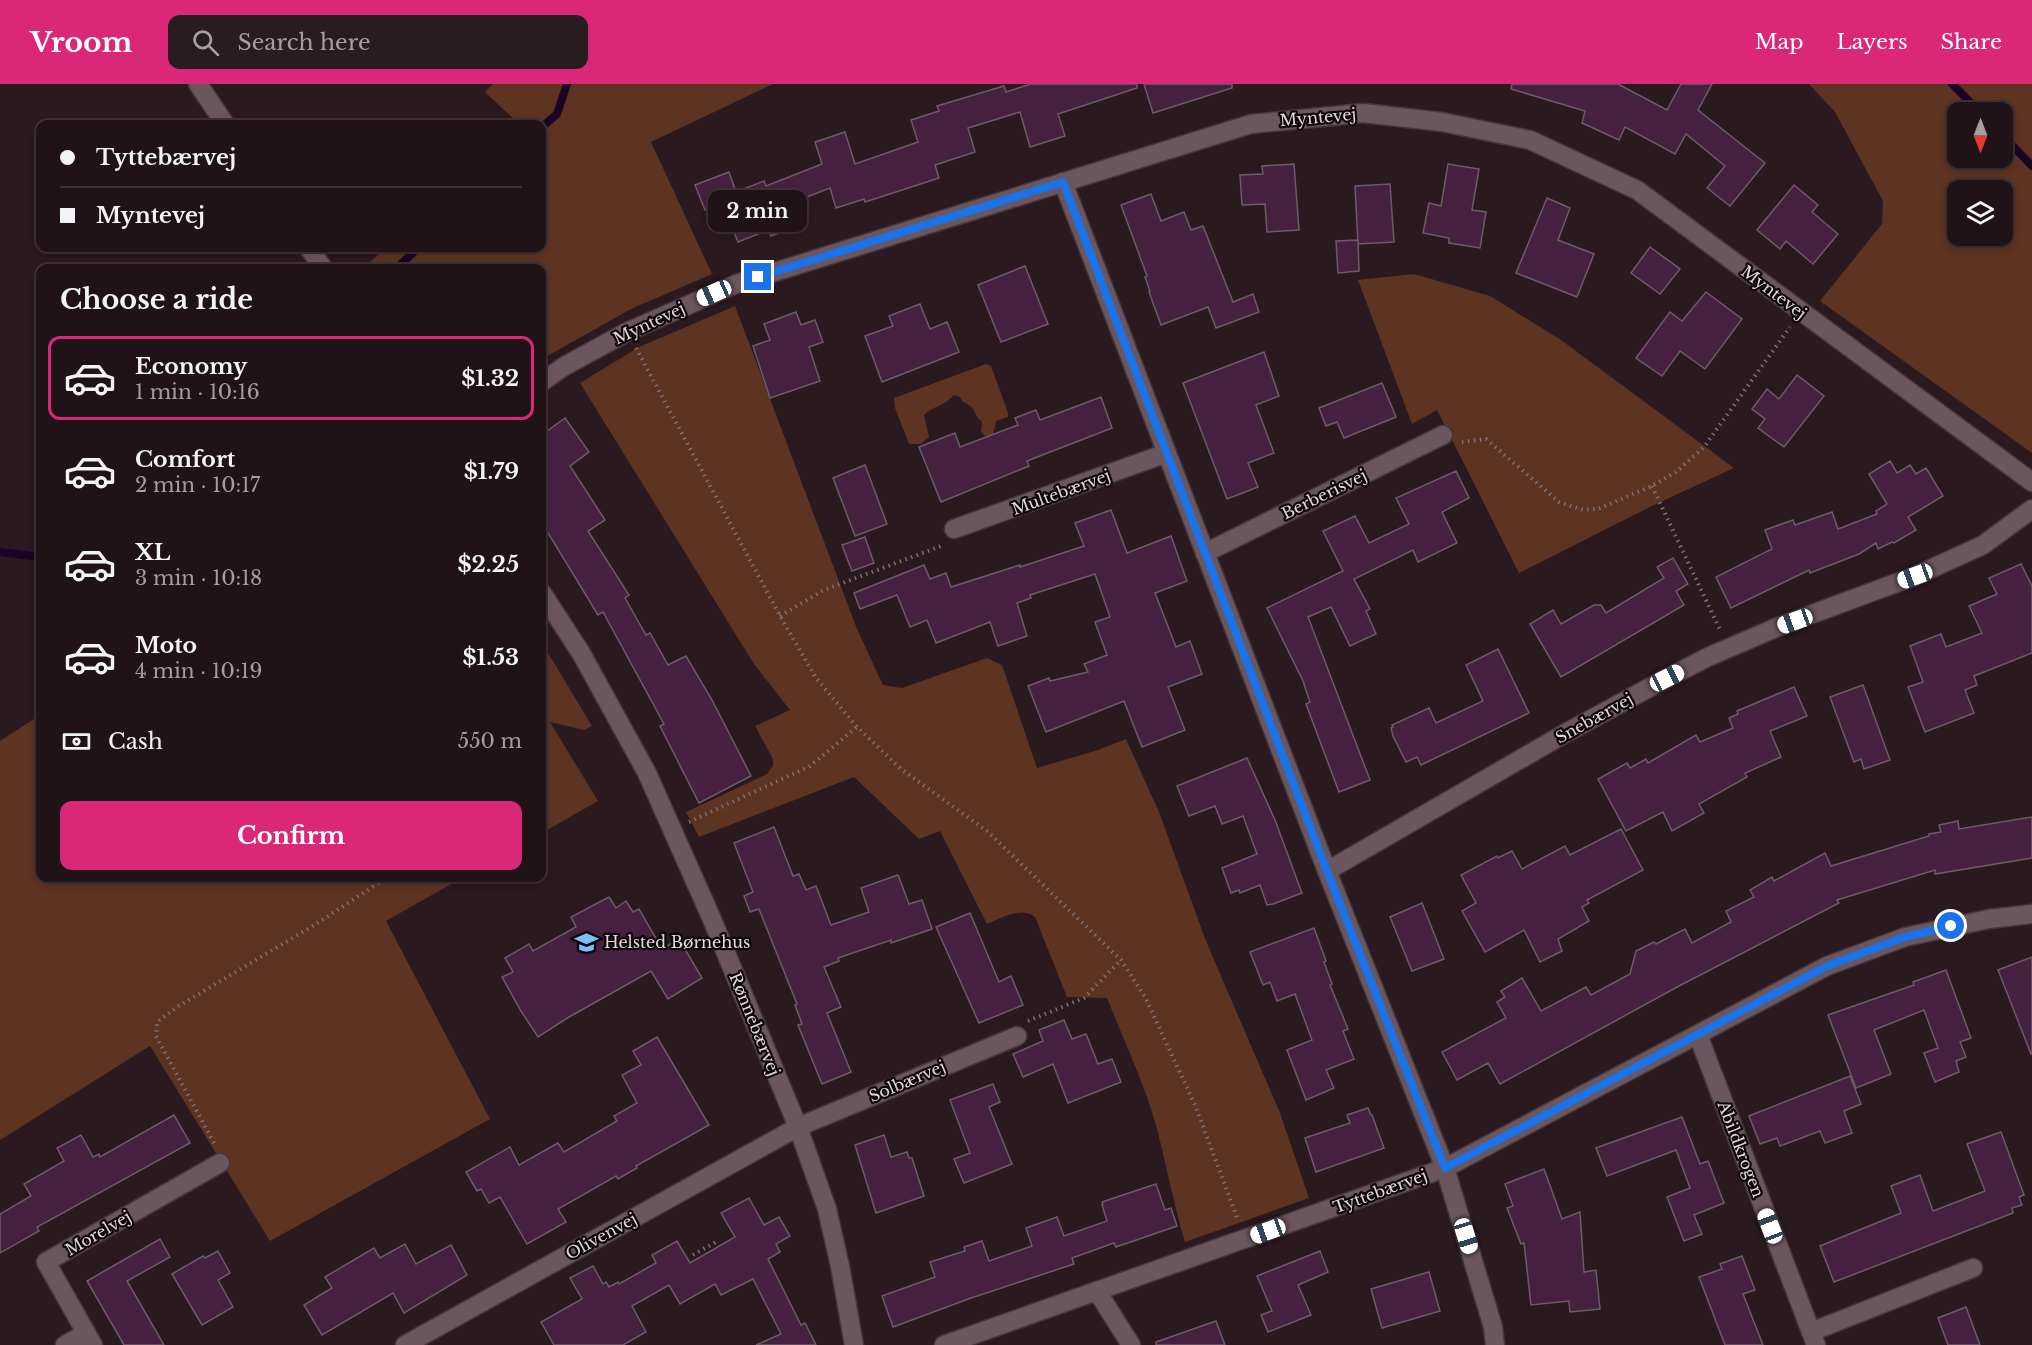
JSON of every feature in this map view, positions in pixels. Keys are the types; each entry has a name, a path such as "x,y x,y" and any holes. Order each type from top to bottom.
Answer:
{"street":[{"path":"198,84 222,120"},
{"name":"Myntevej","path":"546,379 563,367 627,332 736,284 1251,124 1363,113 1442,122 1530,140 1637,190 2032,483"},
{"path":"1063,182 1327,871 1445,1168 1493,1326 1495,1345"},
{"name":"Berberisvej","path":"1205,553 1443,435"},
{"name":"Multebærvej","path":"954,529 1167,453"},
{"name":"Snebærvej","path":"1327,871 1564,734 1667,678 1780,626 1915,576 1974,550 2032,509"},
{"name":"Rønnebærvej","path":"546,599 587,663 673,828 798,1126 828,1209 854,1345"},
{"name":"Tyttebærvej","path":"944,1345 1445,1168 1827,966 1905,937 1989,919 2032,914"},
{"name":"Abildkrogen","path":"1698,1035 1814,1338 1973,1268"},
{"name":"Solbærvej","path":"798,1126 1017,1036"},
{"name":"Olivenvej","path":"405,1345 798,1126"},
{"name":"Morelvej","path":"65,1345 90,1339 46,1262 220,1163"},
{"path":"1097,1291 1131,1345"}],"path":[{"path":"1443,435 1453,447 1474,440 1486,439 1559,502 1591,511 1598,509 1652,486 1676,472 1704,447 1801,312"},
{"path":"627,332 780,616 816,678 857,727 901,769 987,831 1121,960 1145,997 1195,1105 1245,1239"},
{"path":"1652,486 1692,567 1728,648"},
{"path":"780,616 824,590 944,545 954,529"},
{"path":"673,828 810,766 857,727"},
{"path":"220,1163 216,1148 156,1036 157,1022 177,1007 316,924 380,882"},
{"path":"1017,1036 1021,1023 1084,998 1121,960"},
{"path":"693,1255 716,1242"}],"shaded area":[{"path":"493,84 773,84 651,142 712,274 633,308 546,357 546,264 368,264 381,252 546,252 546,120 515,120 485,92"},
{"path":"1809,84 2032,84 2032,453 1820,301 1882,224 1883,201 1835,112"},
{"path":"1414,274 1490,296 1561,340 1734,468 1652,506 1519,573 1437,410 1412,424 1358,280"},
{"path":"735,306 857,629 883,685 902,688 987,658 1002,665 1037,768 1126,739 1159,812 1206,941 1280,1113 1309,1198 1185,1242 1150,1106 1107,998 1067,997 1035,917 1018,913 987,924 940,831 919,839 854,777 699,837 686,812 767,774 773,766 773,759 755,726 790,710 754,664 580,383 639,347"},
{"path":"986,364 991,366 1008,413 1008,417 996,421 993,435 985,436 981,432 982,422 971,406 954,395 924,415 929,437 921,444 909,444 895,408 894,398"},
{"path":"546,650 592,726 584,730 550,722 598,801 546,831"},
{"path":"36,718 36,882 455,882 386,921 490,1119 270,1241 150,1046 0,1140 0,741"}],"building":[{"path":"1031,84 1137,84 1137,88 1058,114 1065,136 1030,147 1020,112 968,128 975,152 935,165 939,178 865,202 864,199 836,208 830,188 786,205 794,227 771,236 768,230 738,242 729,220 722,223 715,206 705,210 695,185 729,172 736,192 764,181 766,186 822,164 815,142 845,132 855,164 918,142 911,120 939,111 937,106 1004,86 1006,92"},
{"path":"1144,84 1232,84 1232,88 1153,113"},
{"path":"1512,84 1618,84 1667,110 1681,84 1712,84 1698,110 1765,163 1730,206 1707,188 1725,166 1686,134 1675,154 1625,127 1619,140 1582,123 1585,111 1511,89"},
{"path":"1294,164 1299,230 1267,232 1265,204 1242,205 1240,175 1263,174 1262,166"},
{"path":"1448,164 1479,169 1472,210 1486,212 1480,248 1449,243 1449,238 1423,233 1429,203 1441,206"},
{"path":"1390,184 1394,242 1358,244 1355,186"},
{"path":"1794,185 1818,205 1812,212 1838,234 1813,264 1786,241 1780,249 1757,230"},
{"path":"1151,194 1161,221 1184,212 1191,230 1203,226 1233,302 1253,294 1259,312 1216,328 1208,307 1161,325 1149,292 1145,277 1147,276 1121,205"},
{"path":"1547,198 1570,208 1558,240 1594,254 1577,297 1516,273"},
{"path":"1358,240 1359,271 1338,273 1336,241"},
{"path":"1650,247 1680,269 1660,294 1631,273"},
{"path":"1025,266 1048,324 1001,342 978,285"},
{"path":"1706,292 1742,319 1705,369 1680,351 1662,376 1636,358 1670,312 1682,321"},
{"path":"920,304 930,329 947,322 959,352 882,382 865,336 893,326 889,316"},
{"path":"796,312 801,325 815,320 823,342 809,347 820,381 770,398 753,346 770,340 764,324"},
{"path":"1264,352 1279,396 1256,405 1274,453 1248,463 1258,487 1227,499 1183,383"},
{"path":"1797,375 1824,396 1784,447 1758,428 1765,419 1752,409 1767,389 1779,399"},
{"path":"1382,383 1396,417 1344,438 1337,422 1326,426 1319,408"},
{"path":"1101,397 1112,428 1027,461 1029,466 941,502 919,447 955,433 960,447 1018,425 1015,418 1036,410 1040,420"},
{"path":"565,418 589,452 570,466 605,520 588,531 629,595 625,598 646,635 650,633 668,665 686,656 712,700 751,776 699,803 660,726 664,724 603,612 598,615 546,530 546,432"},
{"path":"1890,461 1897,473 1910,465 1916,474 1926,468 1943,496 1908,517 1916,530 1878,549 1876,543 1859,554 1810,573 1809,570 1731,608 1716,577 1772,549 1765,530 1793,520 1795,525 1832,512 1838,529 1877,514 1876,511 1887,504 1869,474"},
{"path":"865,465 887,524 855,536 833,478"},
{"path":"1456,471 1469,498 1442,512 1457,543 1418,562 1413,550 1354,579 1370,609 1366,611 1376,634 1350,646 1331,607 1308,617 1370,780 1339,792 1306,704 1310,702 1303,681 1267,608 1343,571 1323,531 1355,516 1369,543 1409,524 1396,498"},
{"path":"1111,510 1127,553 1171,536 1187,581 1155,593 1176,647 1190,641 1202,674 1168,687 1185,730 1142,747 1124,701 1046,732 1028,686 1049,678 1050,681 1088,672 1084,664 1107,655 1095,622 1110,617 1095,574 1030,595 1031,598 1017,603 1027,636 998,646 990,622 936,643 927,620 910,627 897,595 860,609 854,593 924,565 930,579 946,573 951,587 1020,565 1020,567 1084,546 1075,523"},
{"path":"865,537 874,563 852,571 842,545"},
{"path":"1673,558 1688,584 1676,591 1684,605 1561,677 1530,624 1553,610 1561,624 1594,605 1601,605 1606,613 1664,578 1657,567"},
{"path":"2021,564 2032,586 2032,653 1974,676 1977,685 1965,690 1974,713 1925,732 1908,687 1923,682 1910,646 1941,634 1946,647 1982,633 1969,606 1997,594 1989,578"},
{"path":"1498,649 1529,713 1421,765 1417,757 1406,762 1393,736 1392,725 1429,708 1436,723 1483,701 1466,665"},
{"path":"1863,685 1890,760 1864,769 1861,759 1854,762 1830,697"},
{"path":"1794,687 1807,716 1770,731 1781,757 1745,773 1747,777 1699,804 1704,813 1672,831 1663,812 1626,831 1598,779 1627,763 1630,768 1646,759 1648,763 1696,735 1700,742 1733,728 1729,718 1738,714 1737,711"},
{"path":"1247,758 1275,820 1302,893 1267,905 1260,885 1240,893 1239,890 1231,893 1222,868 1257,854 1243,816 1222,824 1215,806 1189,816 1177,786"},
{"path":"2032,817 2032,858 1935,874 1935,870 1837,900 1839,903 1679,986 1500,1084 1488,1063 1457,1080 1442,1052 1506,1018 1497,1002 1505,997 1501,991 1522,978 1541,1011 1586,987 1591,995 1630,974 1636,951 1654,942 1656,944 1685,929 1692,943 1731,922 1726,911 1754,897 1750,890 1772,877 1774,881 1825,853 1831,866 1941,832 1939,825 1958,821 1959,829"},
{"path":"774,827 793,876 799,874 806,890 816,886 831,925 869,912 861,888 898,875 909,904 922,900 932,929 838,958 839,961 824,967 841,1007 827,1013 851,1072 822,1084 798,1025 802,1024 795,1005 797,1004 759,909 750,912 744,896 753,892 734,843"},
{"path":"1621,829 1643,870 1587,900 1589,903 1582,907 1589,921 1558,939 1562,951 1540,962 1524,930 1485,952 1462,911 1476,903 1461,875 1497,856 1498,858 1512,851 1522,869 1565,846 1570,855"},
{"name":"Helsted Børnehus","path":"609,897 616,908 626,901 633,912 639,909 662,949 679,939 702,978 668,999 651,971 538,1037 502,977 513,972 505,958 529,944 533,951 576,927 571,917"},
{"path":"1422,903 1444,959 1412,971 1390,917"},
{"path":"970,913 999,982 1011,976 1023,1005 979,1023 936,927"},
{"path":"1314,928 1326,961 1324,962 1332,984 1330,985 1348,1029 1343,1031 1354,1059 1326,1070 1334,1088 1306,1100 1287,1050 1312,1040 1295,994 1277,1001 1270,982 1263,985 1250,952"},
{"path":"2032,957 2032,1054 2031,1054 1998,970"},
{"path":"1946,970 1971,1038 1960,1042 1966,1057 1956,1061 1959,1072 1935,1082 1924,1053 1938,1048 1924,1010 1874,1030 1891,1074 1856,1088 1828,1015 1914,985 1913,982"},
{"path":"1064,1020 1072,1039 1086,1034 1098,1064 1112,1059 1121,1082 1068,1103 1053,1064 1023,1077 1013,1054 1043,1041 1039,1030"},
{"path":"657,1037 709,1125 636,1166 637,1168 618,1179 616,1176 558,1209 566,1222 527,1244 500,1197 489,1203 481,1189 477,1191 466,1172 510,1147 519,1165 558,1143 564,1152 617,1121 614,1116 637,1103 622,1075 641,1065 633,1051"},
{"path":"1850,1076 1861,1104 1844,1111 1852,1133 1825,1143 1820,1131 1780,1146 1777,1138 1760,1144 1749,1116"},
{"path":"993,1084 1000,1102 989,1107 1012,1164 964,1183 954,1159 970,1153 950,1100"},
{"path":"1368,1108 1384,1148 1316,1172 1305,1138 1350,1123 1347,1115"},
{"path":"174,1115 190,1143 37,1227 39,1231 0,1253 0,1214 31,1196 24,1184 64,1161 57,1148 81,1135 93,1157 99,1154 100,1157"},
{"path":"1682,1117 1700,1164 1708,1161 1724,1203 1694,1215 1702,1234 1684,1241 1667,1197 1690,1188 1676,1150 1607,1176 1596,1148"},
{"path":"2001,1132 2024,1195 2019,1197 2022,1205 2012,1208 2013,1213 1834,1282 1820,1246 1901,1213 1891,1186 1920,1175 1933,1211 1985,1191 1967,1144"},
{"path":"884,1135 891,1157 907,1152 909,1158 912,1158 924,1196 876,1213 855,1145"},
{"path":"1544,1169 1562,1219 1580,1212 1584,1272 1596,1270 1600,1309 1570,1312 1569,1301 1531,1305 1524,1243 1521,1244 1507,1208 1513,1206 1505,1184"},
{"path":"1156,1184 1165,1210 1171,1208 1177,1226 1116,1247 1114,1243 1072,1258 1074,1264 893,1327 882,1296 935,1277 930,1262 965,1251 964,1247 982,1241 989,1261 1032,1246 1026,1228 1057,1217 1064,1236 1107,1221 1102,1202"},
{"path":"749,1198 764,1225 779,1217 790,1236 776,1244 780,1252 768,1259 801,1325 805,1323 816,1345 756,1345 781,1334 753,1279 721,1295 715,1284 680,1304 669,1285 632,1306 646,1332 623,1345 554,1345 541,1322 582,1299 570,1278 593,1266 603,1284 606,1282 609,1287 618,1282 619,1284 656,1263 652,1255 677,1241 690,1263 735,1237 721,1213"},
{"path":"160,1239 170,1257 127,1281 164,1345 124,1345 87,1281"},
{"path":"405,1244 416,1264 451,1245 467,1275 404,1313 393,1293 322,1335 304,1305 332,1288 325,1277 374,1248 380,1258"},
{"path":"218,1251 230,1273 218,1280 233,1307 202,1325 172,1274 203,1256 205,1258"},
{"path":"1320,1251 1328,1272 1298,1285 1311,1315 1268,1332 1261,1315 1272,1311 1257,1276"},
{"path":"1742,1256 1755,1290 1743,1294 1763,1345 1725,1345 1699,1277 1722,1269 1720,1264"},
{"path":"1429,1272 1440,1311 1382,1328 1371,1289"},
{"path":"1966,1307 1980,1345 1948,1345 1938,1318"},
{"path":"1216,1321 1225,1345 1156,1345 1156,1342"}],"waterway":[{"path":"546,124 557,114 567,84"},
{"path":"1952,84 1970,102"},
{"path":"2013,146 2032,166"},
{"path":"401,264 414,252"},
{"path":"0,552 36,556"}],"place":[{"name":"Helsted Børnehus","path":"586,942"}],"route":[{"path":"758,277 1063,182 1327,871 1445,1168 1827,966 1905,937 1951,926"}]}
